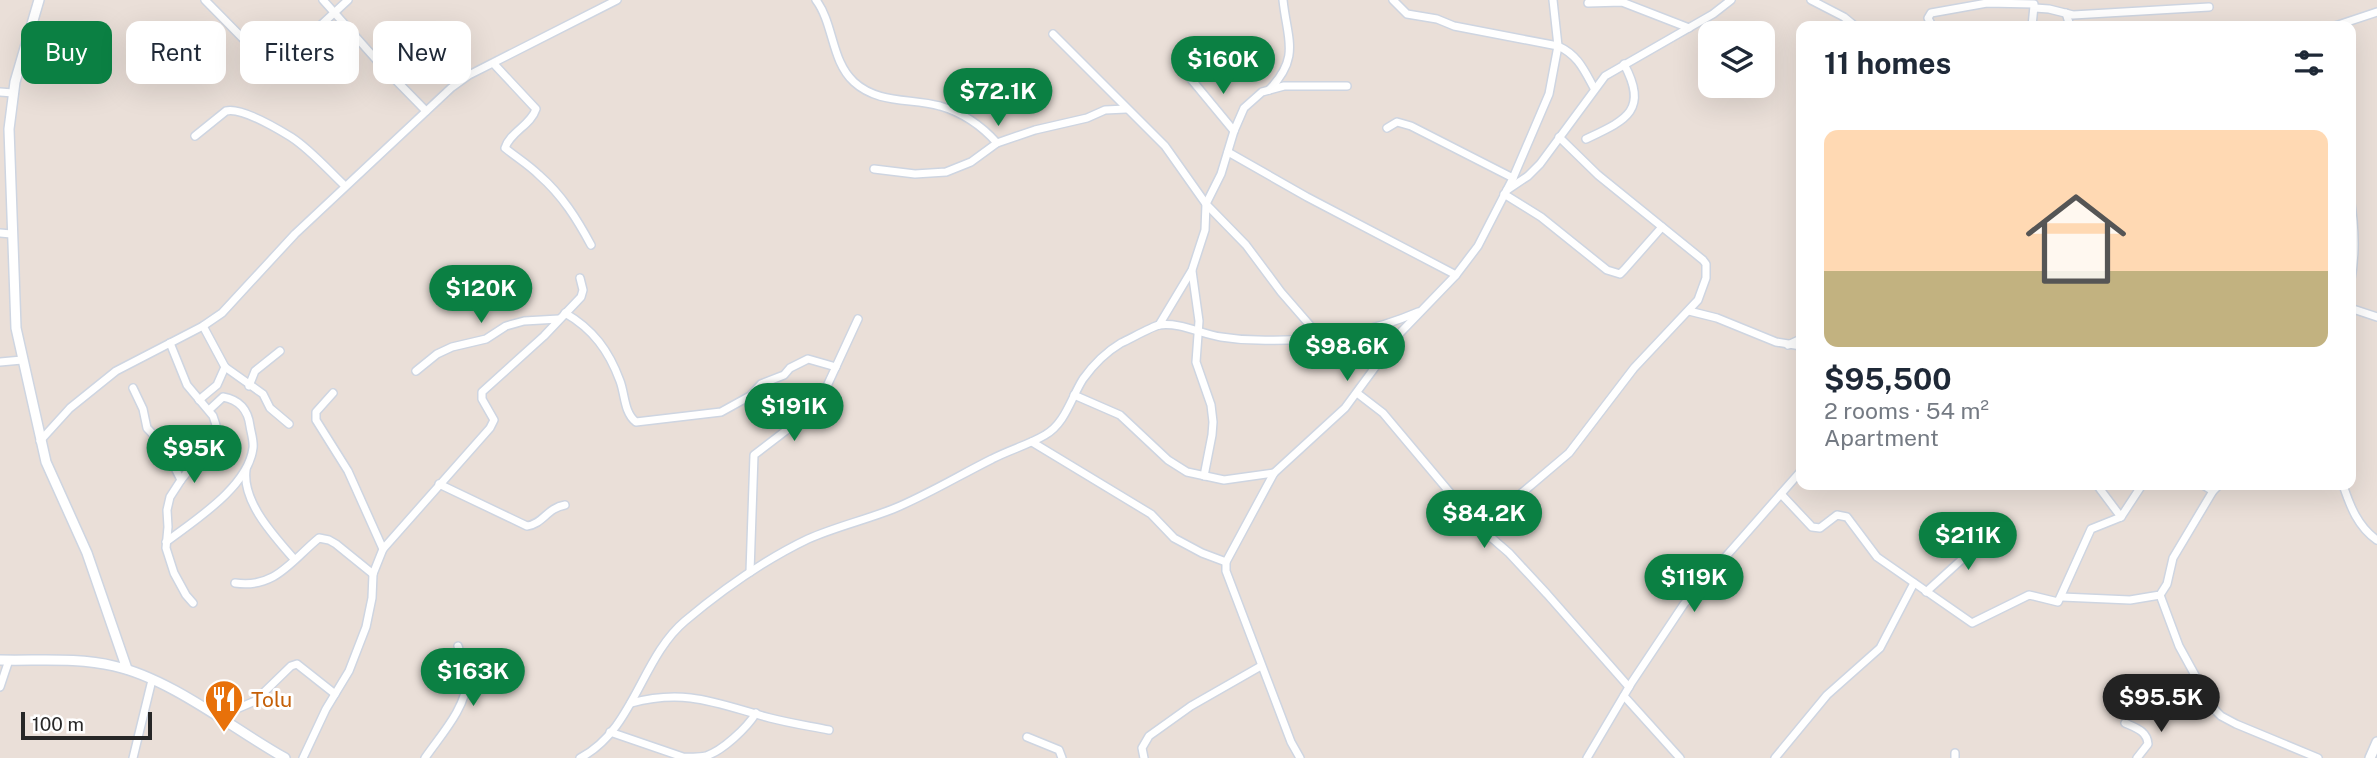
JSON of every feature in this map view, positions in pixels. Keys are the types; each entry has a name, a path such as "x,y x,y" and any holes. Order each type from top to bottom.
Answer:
{"street":[{"path":"39,0 13,93 9,129 16,328 46,462 87,553 127,669"},
{"path":"205,0 270,66 281,62 348,0"},
{"path":"323,0 426,111"},
{"path":"40,441 70,408 116,371 203,326 234,301 295,234 426,111 469,75 617,0"},
{"path":"816,0 822,9 837,53 852,81 877,97 940,106 957,113 980,124 997,143"},
{"path":"1268,90 1286,68 1292,49 1283,0"},
{"path":"1393,0 1407,13 1467,29 1558,46 1578,59 1594,88"},
{"path":"1300,758 1261,666 1226,571 1226,562 1274,473 1345,408 1401,332 1456,275 1478,246 1513,178 1549,94 1558,46 1553,0"},
{"path":"1505,192 1528,176 1605,76 1713,15 1731,0"},
{"path":"1811,0 1849,21"},
{"path":"1588,3 1622,2 1689,28"},
{"path":"1930,21 1931,13 1987,3 2034,4 2073,15 2209,7"},
{"path":"2350,21 2377,12"},
{"path":"2066,13 2068,21"},
{"path":"1053,34 1165,146 1206,204 1246,245 1281,292 1321,338"},
{"path":"494,64 536,109 534,116 509,139 505,148 540,175 562,198 591,245"},
{"path":"1586,139 1619,123 1632,108 1635,91 1624,64"},
{"path":"1191,79 1234,131"},
{"path":"1159,325 1192,270 1205,230 1206,204 1222,174 1234,131 1244,108 1262,92 1284,86 1347,86"},
{"path":"0,92 13,93"},
{"path":"874,169 915,174 946,172 971,162 997,143 1035,130 1087,118 1105,110 1126,109"},
{"path":"195,136 226,111 246,113 291,137 345,186"},
{"path":"1387,128 1397,122 1411,127 1513,178"},
{"path":"1485,532 1517,497 1569,453 1634,368 1689,311 1703,290 1706,278 1706,264 1598,175 1559,136"},
{"path":"1228,152 1456,275"},
{"path":"1505,192 1614,273 1620,274 1662,228"},
{"path":"0,233 12,234"},
{"path":"1192,270 1199,314 1196,362 1213,422 1204,476"},
{"path":"303,758 349,671 366,627 372,598 373,574 383,549 485,434 494,421 482,399 482,392 563,316 583,293 580,278"},
{"path":"2356,310 2377,317"},
{"path":"1689,311 1717,318 1787,345 1796,346"},
{"path":"580,758 602,743 631,703 665,644 682,624 750,572 808,539 892,509 946,485 993,458 1048,434 1061,420 1084,379 1101,358 1122,343 1159,325 1186,327 1221,337 1259,340 1321,338 1376,328 1418,312"},
{"path":"416,371 437,354 452,347 486,339 506,326 563,316 579,321 597,337 621,383 629,415 636,422 721,412 750,396 761,384 784,375 790,368 808,359 836,367"},
{"path":"750,572 754,455 814,409 858,319"},
{"path":"203,326 225,367 263,394 270,408 289,424"},
{"path":"1787,345 1796,342"},
{"path":"170,343 187,385 209,410 216,425 213,436 170,497 166,510 167,556 186,595 193,603"},
{"path":"250,386 255,371 280,351"},
{"path":"0,362 22,360"},
{"path":"199,400 217,385 225,367"},
{"path":"133,388 143,409 147,428 164,446 181,480"},
{"path":"333,393 316,412 316,420 348,471 383,549"},
{"path":"1357,393 1383,413 1440,483 1547,594 1629,688"},
{"path":"1074,395 1120,415 1168,460 1187,472 1224,480 1274,473"},
{"path":"209,410 223,397 244,407 250,420 253,447 246,469 246,486 254,505 293,559"},
{"path":"1032,442 1151,514 1174,538 1226,562"},
{"path":"166,542 226,495 246,469"},
{"path":"1587,758 1684,604 1796,477"},
{"path":"439,484 527,526 533,526 555,507 565,505"},
{"path":"2101,490 2121,517"},
{"path":"1781,494 1812,527 1820,528 1837,515 1847,517 1877,557 1972,623 2029,595 2055,602 2062,597 2091,529 2121,517 2139,490"},
{"path":"2062,597 2130,600 2160,595 2167,584 2173,558 2213,492 2210,490"},
{"path":"2345,490 2350,507 2367,533 2377,540"},
{"path":"1926,592 1992,533"},
{"path":"235,583 247,585 268,581 279,575 293,559 319,538 336,544 373,574"},
{"path":"1775,758 1827,695 1880,648 1914,583"},
{"path":"2160,595 2179,646 2213,708 2236,724 2318,758"},
{"path":"425,758 463,698 468,680 458,646"},
{"path":"0,687 5,660 92,662 127,669 218,717 285,758"},
{"path":"218,717 255,701 291,666 297,664 335,694"},
{"path":"1144,758 1142,748 1149,736 1191,706 1261,666"},
{"path":"132,758 152,680"},
{"path":"631,703 654,697 684,696 829,730"},
{"path":"1624,696 1680,758"},
{"path":"610,732 688,757 708,756 742,731 756,713"},
{"path":"2125,723 2143,732 2147,738 2148,744 2137,758"},
{"path":"1027,737 1059,750 1062,758"},
{"path":"2370,758 2377,742"}],"place":[{"name":"Tolu","path":"224,733"}]}
